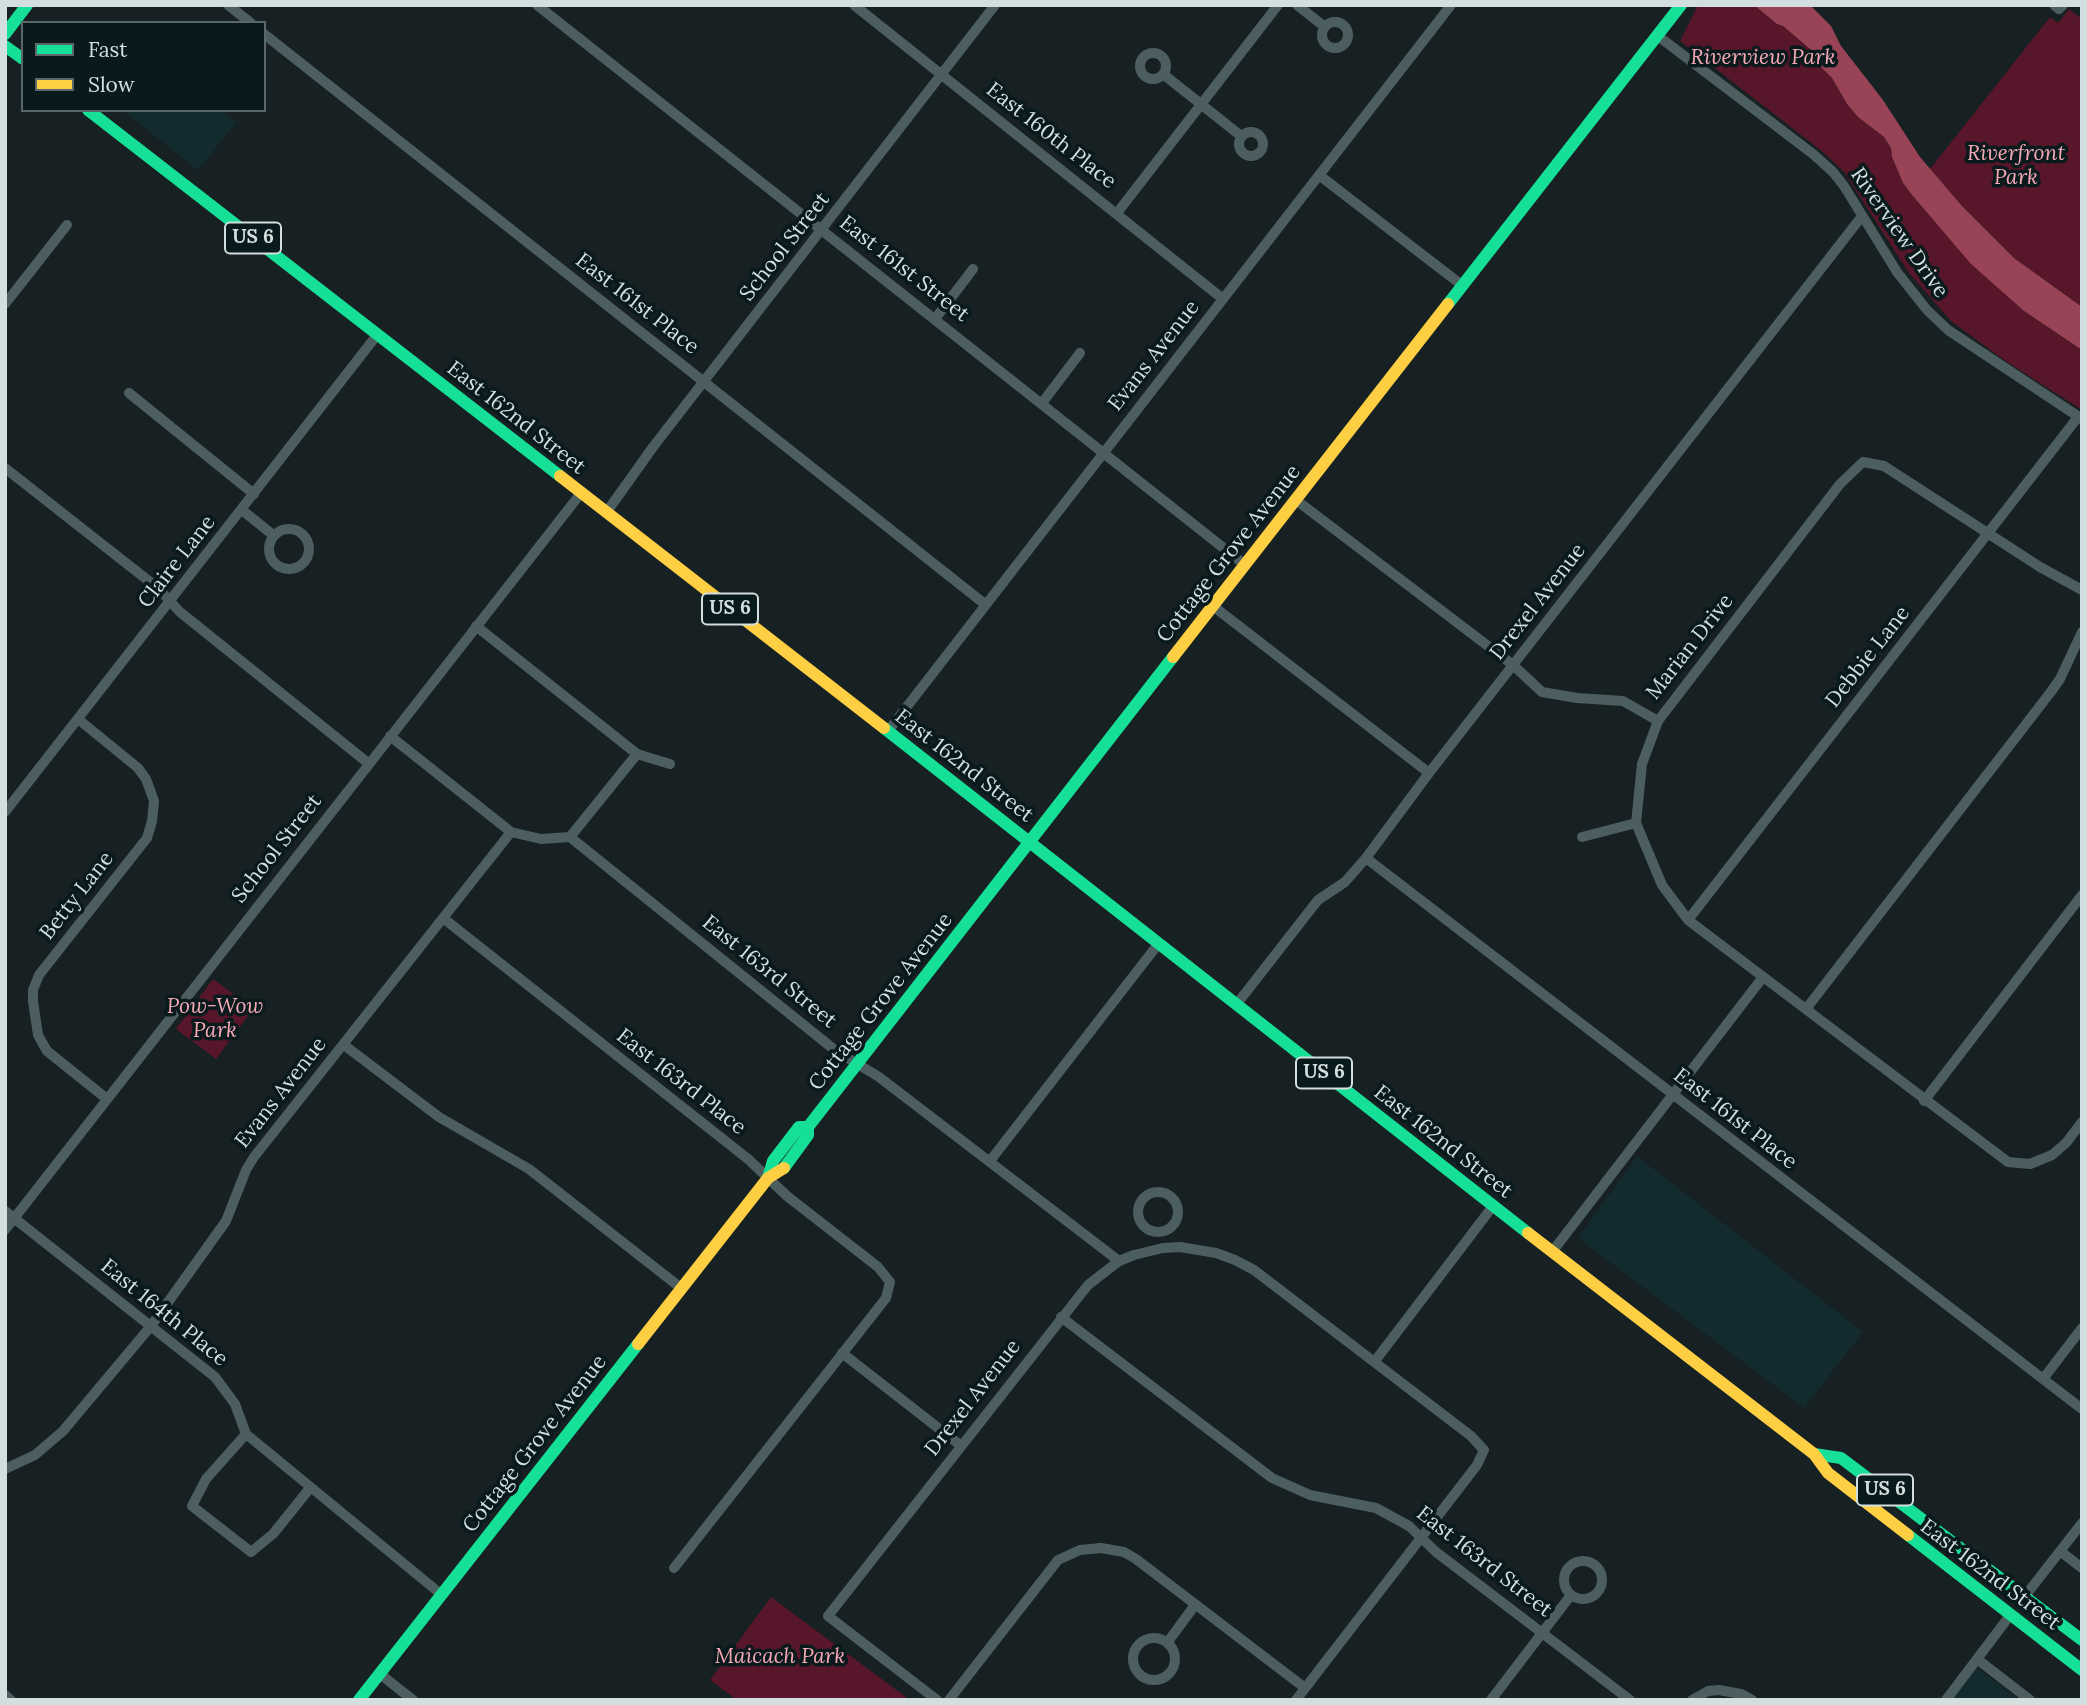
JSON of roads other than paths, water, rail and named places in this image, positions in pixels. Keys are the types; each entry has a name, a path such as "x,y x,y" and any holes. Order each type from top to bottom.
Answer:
{"main road":[{"path":"5,34 27,5"},
{"name":"Cottage Grove Avenue","path":"359,1700 768,1178 783,1168 808,1135 808,1127 1681,5"},
{"path":"5,46 21,58"},
{"name":"East 162nd Street","path":"91,112 1814,1454 1828,1473 2082,1670"},
{"name":"East 162nd Street","path":"1814,1454 1841,1458 2082,1640"},
{"path":"2011,1614 2025,1596"}],"street":[{"path":"229,5 249,21"},
{"name":"East 161st Street","path":"537,5 1245,565"},
{"name":"East 160th Place","path":"854,5 1223,299"},
{"name":"School Street","path":"606,513 995,5"},
{"path":"1117,214 1278,5"},
{"path":"1297,5 1325,27"},
{"name":"Evans Avenue","path":"888,731 1451,5"},
{"name":"East 161st Place","path":"266,36 986,605"},
{"name":"Riverview Drive","path":"1658,36 1813,154 1844,186 1914,295 1948,330 2080,418"},
{"path":"1163,74 1241,136"},
{"path":"1319,175 1463,286"},
{"name":"Drexel Avenue","path":"1236,1004 1318,900 1345,882 1366,858 1429,773 1862,216"},
{"path":"5,304 66,225"},
{"path":"935,319 973,269"},
{"name":"Claire Lane","path":"5,812 377,335"},
{"path":"1042,404 1080,354"},
{"path":"129,393 254,494"},
{"name":"Debbie Lane","path":"1688,920 2080,418"},
{"name":"Marian Drive","path":"1688,920 1662,885 1636,823 1642,764 1658,721 1840,484 1863,462 1884,466 1987,534"},
{"path":"5,468 159,589 170,603 368,763"},
{"name":"School Street","path":"5,1230 580,493"},
{"path":"1296,500 1513,665 1542,692 1623,701 1658,721"},
{"path":"242,510 273,535"},
{"path":"291,529 303,534 309,545 303,564 298,568 286,570 275,564 268,553 273,535 278,531 291,529"},
{"path":"1987,534 2082,590"},
{"path":"1213,606 1429,773"},
{"path":"476,626 637,754 670,764"},
{"path":"1806,1009 2050,693 2064,671 2082,632"},
{"name":"Betty Lane","path":"78,719 138,768 146,779 154,801 152,821 146,838 39,975 33,990 38,1035 47,1051 107,1099"},
{"path":"390,736 511,832 541,839 570,837 637,754"},
{"path":"1582,837 1636,823"},
{"name":"Evans Avenue","path":"5,1469 35,1455 63,1432 151,1326 226,1221 246,1170 254,1157 511,832"},
{"name":"East 163rd Street","path":"570,837 836,1051 879,1077 1119,1261"},
{"name":"East 161st Place","path":"1366,858 2082,1409"},
{"path":"1924,1101 2082,895"},
{"name":"East 163rd Place","path":"443,918 748,1159 878,1267 890,1282 886,1298 842,1353"},
{"path":"1688,920 2007,1162 2030,1164 2052,1155 2066,1143 2082,1122"},
{"path":"990,1161 1159,943"},
{"path":"1552,1252 1763,977"},
{"path":"344,1045 439,1117 529,1169 681,1288"},
{"path":"1160,1191 1172,1197 1178,1209 1178,1216 1172,1227 1159,1232 1142,1224 1138,1211 1148,1194 1160,1191"},
{"path":"1374,1361 1493,1206"},
{"name":"East 164th Place","path":"5,1210 215,1377 235,1404 246,1434 442,1595"},
{"path":"1159,1232 1163,1248"},
{"name":"Drexel Avenue","path":"937,1700 828,1616 1088,1284 1119,1261 1133,1255 1163,1248 1197,1249 1235,1260 1254,1270 1471,1436 1484,1450 1477,1465 1422,1537"},
{"name":"East 163rd Street","path":"1061,1317 1272,1478 1310,1495 1357,1503 1395,1517 1422,1537 1436,1552 1630,1700"},
{"path":"2043,1379 2082,1328"},
{"path":"674,1568 842,1353 960,1445"},
{"path":"246,1434 206,1479 192,1506 251,1552 273,1534 310,1488"},
{"path":"2025,1596 2082,1523"},
{"path":"1296,1700 1422,1537"},
{"path":"949,1700 1058,1560 1080,1550 1093,1548 1112,1548 1124,1552 1305,1688"},
{"path":"2060,1551 2082,1568"},
{"path":"1492,1700 1571,1595"},
{"path":"1167,1643 1195,1605"},
{"path":"1946,1700 2011,1614"},
{"path":"1147,1639 1161,1639 1167,1643 1174,1655 1172,1669 1162,1679 1142,1676 1134,1666 1137,1647 1147,1639"},
{"path":"1977,1659 2030,1700"},
{"path":"380,1674 413,1700"},
{"path":"1692,1700 1708,1691 1719,1690 1741,1693 1752,1700"},
{"path":"5,1695 11,1700"}],"park label":[{"name":"Riverview Park","path":"1763,58"},
{"name":"Riverfront Park","path":"2016,166"},
{"name":"Pow-Wow Park","path":"215,1019"},
{"name":"Maicach Park","path":"780,1657"}]}
